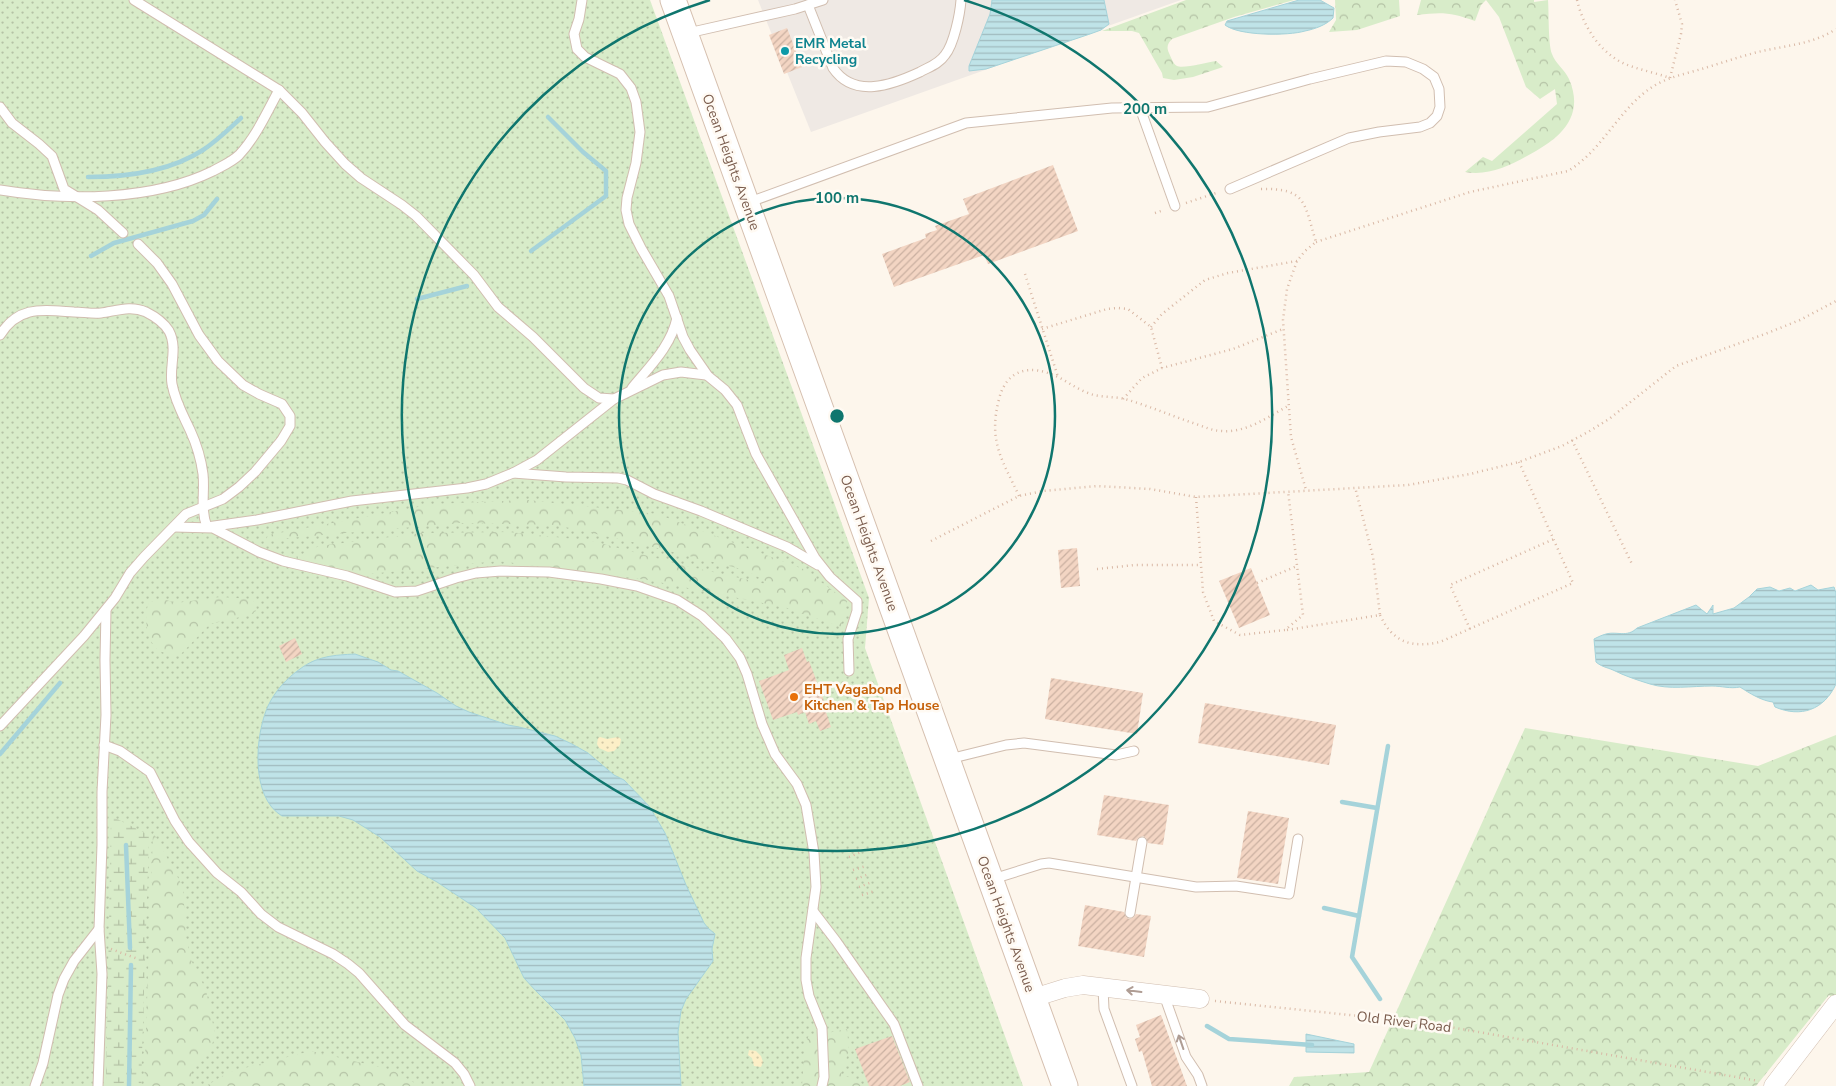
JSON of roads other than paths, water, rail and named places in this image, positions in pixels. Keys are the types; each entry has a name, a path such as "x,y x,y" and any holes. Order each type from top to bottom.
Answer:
{"main road":[{"name":"Ocean Heights Avenue","path":"673,0 990,880 1033,998 1067,1083"}],"street":[{"path":"1033,998 1065,988 1083,986 1200,999"},
{"path":"1774,1085 1836,1004"}],"lane":[{"path":"134,0 279,90 345,164 416,216 474,274 498,307 533,336 584,388 599,398 614,399"},
{"path":"582,0 574,34 577,49 585,57 616,71 628,82 634,93 640,132 636,164 627,198 629,224 670,296 684,337 706,375 725,390 737,406 756,454 821,567"},
{"path":"685,34 823,0"},
{"path":"808,5 832,68 847,82 866,87 882,86 908,78 941,60 950,46 962,0"},
{"path":"746,204 966,123 1112,108 1208,106 1386,61 1406,62 1423,69 1434,77 1439,89 1440,107 1437,116 1425,126 1349,138 1230,189"},
{"path":"0,190 22,194 74,196 122,194 160,188 193,179 226,164 240,154 279,90"},
{"path":"0,107 12,123 50,153 57,165 64,189 98,210 123,232"},
{"path":"1140,108 1175,206"},
{"path":"0,726 84,636 106,610 130,573 186,514 223,499 233,492 255,472 287,433 290,426 290,416 282,404 243,385 218,361 198,335 172,284 157,263 138,244"},
{"path":"0,335 10,320 34,311 95,313 131,308 146,312 159,320 169,331 171,337 173,353 171,375 176,399 191,432 200,459 203,478 203,508 207,527"},
{"path":"628,392 666,346 675,330 677,318"},
{"path":"174,527 207,527 257,520 352,501 476,486 513,473 538,460 614,399 656,378 687,372 706,375"},
{"path":"513,473 627,480 654,494 701,511 787,547 821,567 856,601 857,611 848,639 849,671"},
{"path":"207,527 217,529 259,552 283,561 348,576 395,592 417,591 476,573 541,572 574,574 619,582 657,592 690,606 716,628 740,658 747,674 762,724 775,754 797,784 804,797 808,813 814,854 816,887 806,958 806,980 808,996 822,1028 824,1077 822,1086"},
{"path":"98,1086 102,974 99,929 106,715 106,610"},
{"path":"947,760 1006,745 1024,743 1116,755 1134,751"},
{"path":"104,745 120,751 150,772 175,822 189,842 217,873 241,892 261,914 278,928 333,954 359,973 405,1025 455,1063 464,1074 470,1086"},
{"path":"990,880 1049,863 1196,886 1236,886 1289,894 1298,839"},
{"path":"1130,913 1142,842"},
{"path":"813,911 894,1024 915,1085"},
{"path":"35,1086 43,1063 58,996 64,979 74,961 99,929"},
{"path":"1103,988 1104,1009 1132,1086"},
{"path":"1164,995 1186,1057 1202,1086"}],"water":[{"path":"992,0 1104,0 1109,24 1101,30 986,69 969,71 969,66 990,14"},
{"path":"1299,0 1320,0 1334,8 1333,18 1316,28 1287,34 1252,33 1232,29 1225,25 1227,21"},
{"path":"1811,585 1818,590 1834,587 1836,593 1836,684 1825,700 1811,709 1794,712 1775,707 1773,702 1751,694 1740,687 1657,686 1627,676 1596,662 1594,639 1603,635 1629,633 1637,628 1696,605 1707,614 1713,605 1713,614 1734,608 1757,589 1770,587 1779,591 1790,588 1795,591"},
{"path":"355,654 378,662 391,670 398,671 469,712 508,725 555,736 572,744 588,753 614,775 624,780 649,806 665,833 704,923 715,934 712,949 713,961 686,999 681,1011 678,1032 681,1086 584,1086 581,1055 575,1038 565,1020 524,978 505,938 476,908 417,871 380,837 353,820 339,816 282,816 272,807 264,795 258,765 260,733 271,700 286,681 313,661 326,657"},
{"path":"1306,1034 1354,1044 1354,1053 1306,1052"}],"waterway":[{"path":"531,251 606,196 606,171 583,152 548,117"},
{"path":"88,177 118,176 147,172 176,164 208,146 241,118"},
{"path":"91,256 114,243 193,221 204,215 217,199"},
{"path":"417,299 467,286"},
{"path":"0,754 60,683"},
{"path":"1380,999 1352,957 1388,746"},
{"path":"1342,802 1377,808"},
{"path":"126,845 130,948"},
{"path":"1324,908 1359,916"},
{"path":"129,1086 131,965"},
{"path":"1207,1026 1229,1039 1312,1045"}],"place":[{"name":"EMR Metal Recycling","path":"785,51"},
{"name":"EHT Vagabond Kitchen & Tap House","path":"794,697"}]}
